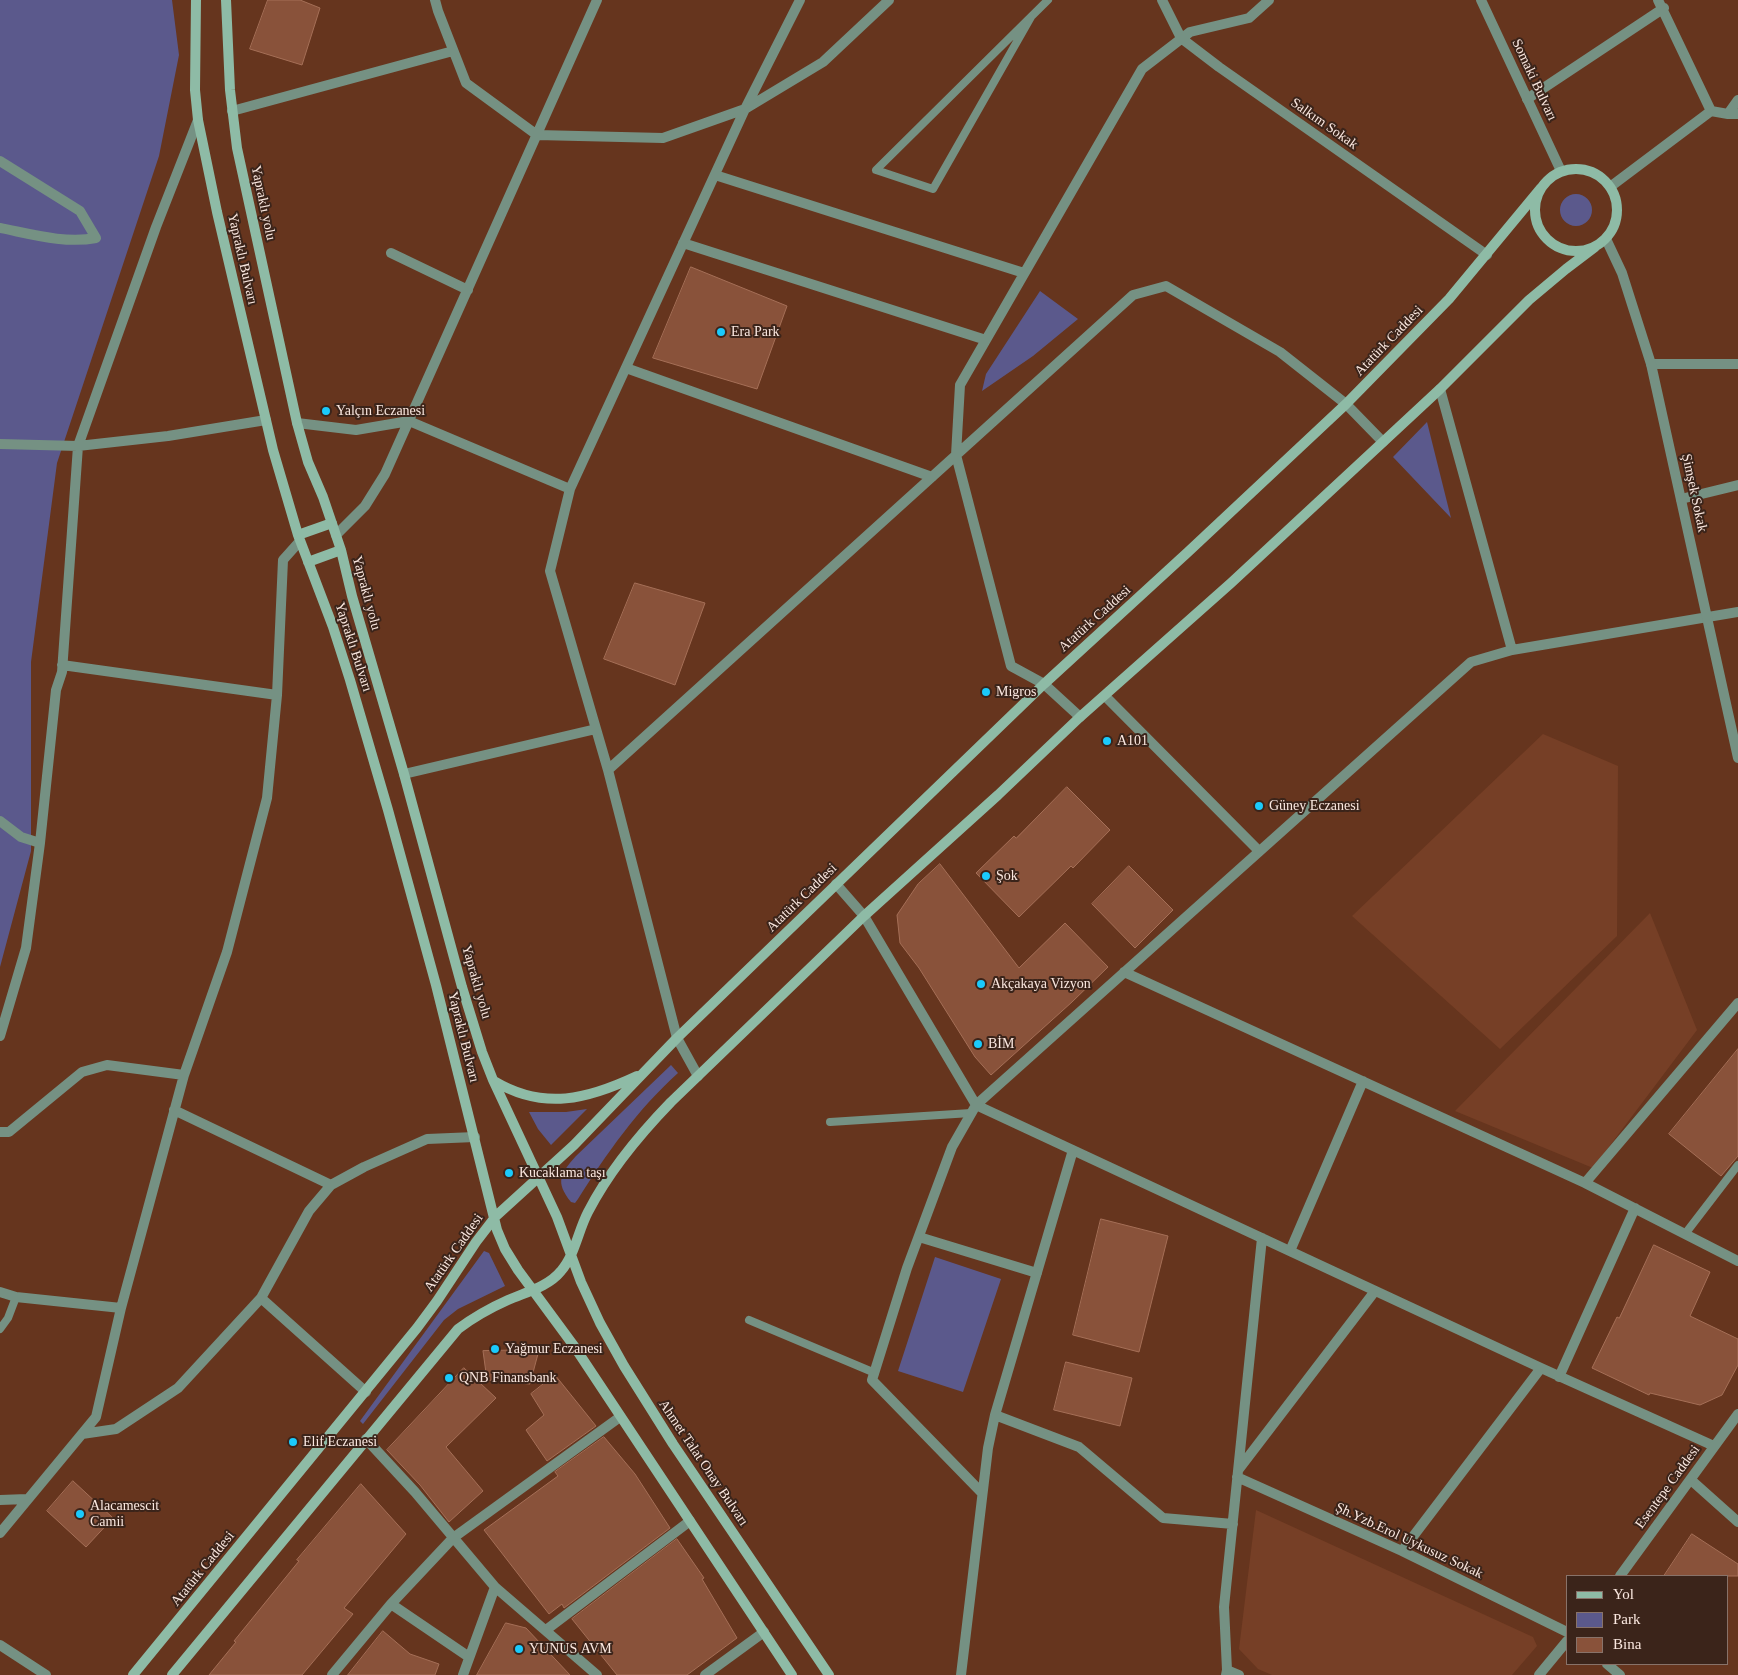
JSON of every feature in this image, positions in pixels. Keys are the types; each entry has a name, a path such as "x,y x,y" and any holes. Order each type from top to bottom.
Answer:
{"main road":[{"name":"Yapraklı Bulvarı","path":"196,0 195,90 198,120 217,212 273,450 299,538 333,628 350,680 388,810 436,985 494,1218 505,1249 533,1290"},
{"name":"Yapraklı yolu","path":"226,0 229,75 239,158 297,423 308,462 323,497 341,550 361,629 482,1052 539,1178"},
{"path":"172,1675 458,1329 488,1310 547,1283 560,1273 571,1256 587,1213 614,1170 656,1118 864,916 1231,583 1440,389 1529,300 1566,269 1595,247 1606,238 1614,227 1617,214 1616,200 1610,187 1601,177 1588,171 1574,169 1561,171 1550,178 1541,188 1536,201 1535,214 1538,227 1545,238 1556,246 1568,251 1582,251 1595,247"},
{"name":"Atatürk Caddesi","path":"133,1675 366,1392 437,1301 494,1218 539,1178 677,1038 1044,684 1346,404 1449,299 1541,188"},
{"path":"299,538 332,523"},
{"path":"308,562 341,550"},
{"path":"494,1080 520,1094 546,1099 559,1099 600,1092 642,1074"},
{"path":"539,1178 557,1217 571,1256"},
{"name":"Ahmet Talat Onay Bulvarı","path":"571,1256 580,1282 600,1323 629,1374 673,1444 829,1675"},
{"path":"533,1290 574,1346 792,1675"}],"street":[{"path":"435,0 466,84 537,135 664,138 745,109 824,62 889,0"},
{"path":"438,11 443,0"},
{"path":"336,535 365,506 380,482 597,0"},
{"path":"698,1076 677,1038 608,770 550,571 570,489 745,109 800,0"},
{"name":"Salkım Sokak","path":"1162,0 1181,38 1219,67 1487,255"},
{"path":"1080,718 1044,684 1011,666 956,454 960,384 1142,69 1190,32 1249,18 1269,0"},
{"name":"Somaki Bulvarı","path":"1485,2 1561,171"},
{"path":"1527,98 1661,6 1711,111"},
{"path":"232,111 453,51"},
{"path":"1610,187 1711,111 1733,114 1738,100"},
{"path":"0,1036 26,948 40,843 56,690 62,672 78,446 156,227 198,120"},
{"path":"0,161 80,211 96,238 84,240 45,237 0,228"},
{"path":"715,175 1024,273"},
{"name":"Şimşek Sokak","path":"1606,238 1622,273 1651,364 1738,758"},
{"path":"683,243 986,340"},
{"path":"391,252 468,290"},
{"path":"608,770 1133,295 1166,286 1280,352 1346,404 1383,442"},
{"path":"1651,364 1738,364"},
{"path":"626,368 932,477"},
{"path":"1440,389 1512,650"},
{"path":"0,444 78,446 168,436 266,420"},
{"path":"297,423 356,430 409,421 570,489"},
{"path":"1681,499 1738,485"},
{"path":"0,1533 96,1417 121,1308 174,1110 184,1075 227,952 267,798 277,695 283,560 299,538"},
{"path":"982,1493 872,1380 907,1268 952,1147 973,1109 1471,662 1512,650 1738,612"},
{"path":"62,665 277,695"},
{"path":"1105,696 1260,851"},
{"path":"404,774 596,729"},
{"path":"0,821 21,837 40,843"},
{"path":"836,884 864,916 973,1109 1073,1150 1559,1377 1714,1446"},
{"path":"1124,972 1585,1182 1738,1261"},
{"path":"1585,1182 1738,1003"},
{"path":"0,1132 9,1132 82,1072 107,1065 184,1075"},
{"path":"1290,1251 1363,1081"},
{"path":"174,1110 330,1185"},
{"path":"82,1434 116,1429 178,1388 261,1298 309,1212 330,1185 364,1167 427,1139 474,1137"},
{"path":"961,1675 982,1493 995,1414 1073,1150"},
{"path":"1559,1377 1635,1208"},
{"path":"919,1237 1037,1273"},
{"path":"1239,1675 1226,1673 1224,1607 1262,1238"},
{"path":"1238,1474 1375,1291"},
{"path":"0,1292 16,1297 121,1308"},
{"path":"261,1298 366,1392"},
{"path":"1402,1551 1541,1368"},
{"path":"995,1414 1079,1446 1163,1518 1232,1524"},
{"name":"Esentepe Caddesi","path":"1621,1575 1738,1414"},
{"path":"332,1675 391,1604 453,1538 620,1417"},
{"path":"366,1439 415,1492 495,1587 598,1675"},
{"name":"Şh.Yzb.Erol Uykusuz Sokak","path":"1238,1474 1402,1551 1566,1632"},
{"path":"1691,1480 1738,1522"},
{"path":"0,1500 27,1499"},
{"path":"546,1630 690,1521"},
{"path":"463,1675 495,1587"},
{"path":"391,1604 469,1657"},
{"path":"705,1675 764,1632"},
{"path":"1539,1675 1566,1642"},
{"path":"0,1644 46,1675"},
{"path":"1608,1665 1620,1675"}],"lane":[{"path":"1031,17 933,189 876,170 1048,0"},
{"path":"830,1122 973,1109"},
{"path":"1685,1234 1738,1165"},
{"path":"0,1329 8,1318 16,1297"},
{"path":"749,1320 875,1373"}],"shaded area":[{"path":"1543,734 1618,766 1617,936 1500,1049 1352,916"},
{"path":"1650,913 1697,1030 1593,1168 1455,1111"},
{"path":"1256,1510 1533,1637 1537,1646 1512,1675 1272,1675 1258,1669 1239,1649"}],"green space":[{"path":"0,0 172,0 179,55 159,156 57,463 31,662 31,851 0,967"},
{"path":"1576,194 1582,195 1587,199 1591,204 1591,216 1587,221 1582,225 1576,226 1570,225 1565,221 1561,216 1560,210 1561,204 1565,199 1570,195"},
{"path":"1040,291 1078,319 1033,356 982,391 986,374"},
{"path":"1427,422 1451,518 1393,457"},
{"path":"671,1065 678,1073 636,1117 575,1203 571,1202 561,1183 566,1168 576,1156"},
{"path":"587,1109 551,1145 538,1129 529,1112 566,1112"},
{"path":"484,1251 489,1253 505,1286 458,1309 444,1320 363,1424 360,1421"},
{"path":"935,1257 1001,1279 963,1392 898,1371"}],"building":[{"path":"268,0 300,0 320,8 302,65 250,49"},
{"name":"Era Park","path":"691,267 787,306 757,389 653,358"},
{"path":"635,583 705,603 675,685 604,659"},
{"path":"1067,787 1110,830 1073,868 1071,866 1019,917 976,873 1014,836 1016,838"},
{"name":"Akçakaya Vizyon","path":"940,864 1019,968 1065,923 1108,967 991,1075 975,1057 919,968 900,943 897,915 918,884"},
{"path":"1129,866 1173,910 1135,948 1092,904"},
{"path":"1738,1049 1738,1156 1721,1176 1669,1134"},
{"path":"1101,1219 1168,1236 1139,1352 1073,1335"},
{"path":"1654,1245 1710,1272 1690,1316 1738,1339 1738,1365 1722,1395 1700,1405 1650,1393 1649,1395 1592,1368 1617,1317 1619,1318"},
{"path":"539,1350 530,1384 487,1380 483,1351"},
{"path":"1066,1362 1132,1378 1120,1426 1054,1410"},
{"path":"464,1368 496,1398 446,1447 483,1491 449,1522 420,1485 387,1450"},
{"path":"555,1375 596,1426 547,1461 526,1430 544,1415 531,1394"},
{"path":"604,1437 635,1474 670,1528 564,1608 562,1604 549,1614 484,1530 558,1476 555,1472"},
{"name":"Alacamescit Camii","path":"73,1481 113,1518 86,1547 47,1511"},
{"path":"361,1484 406,1534 344,1608 353,1614 302,1675 209,1675 299,1561 297,1560"},
{"path":"1692,1534 1738,1564 1738,1576 1665,1575"},
{"path":"677,1539 704,1578 702,1579 737,1638 687,1675 617,1675 572,1619"},
{"name":"YUNUS AVM","path":"506,1623 526,1628 570,1675 477,1675"},
{"path":"383,1631 410,1654 439,1664 435,1675 348,1675"}],"place":[{"name":"Era Park","path":"721,332"},
{"name":"Yalçın Eczanesi","path":"326,411"},
{"name":"Migros","path":"986,692"},
{"name":"A101","path":"1107,741"},
{"name":"Güney Eczanesi","path":"1259,806"},
{"name":"Şok","path":"986,876"},
{"name":"Akçakaya Vizyon","path":"981,984"},
{"name":"BİM","path":"978,1044"},
{"name":"Kucaklama taşı","path":"509,1173"},
{"name":"Yağmur Eczanesi","path":"495,1349"},
{"name":"QNB Finansbank","path":"449,1378"},
{"name":"Elif Eczanesi","path":"293,1442"},
{"name":"Alacamescit Camii","path":"80,1514"},
{"name":"YUNUS AVM","path":"519,1649"}]}
